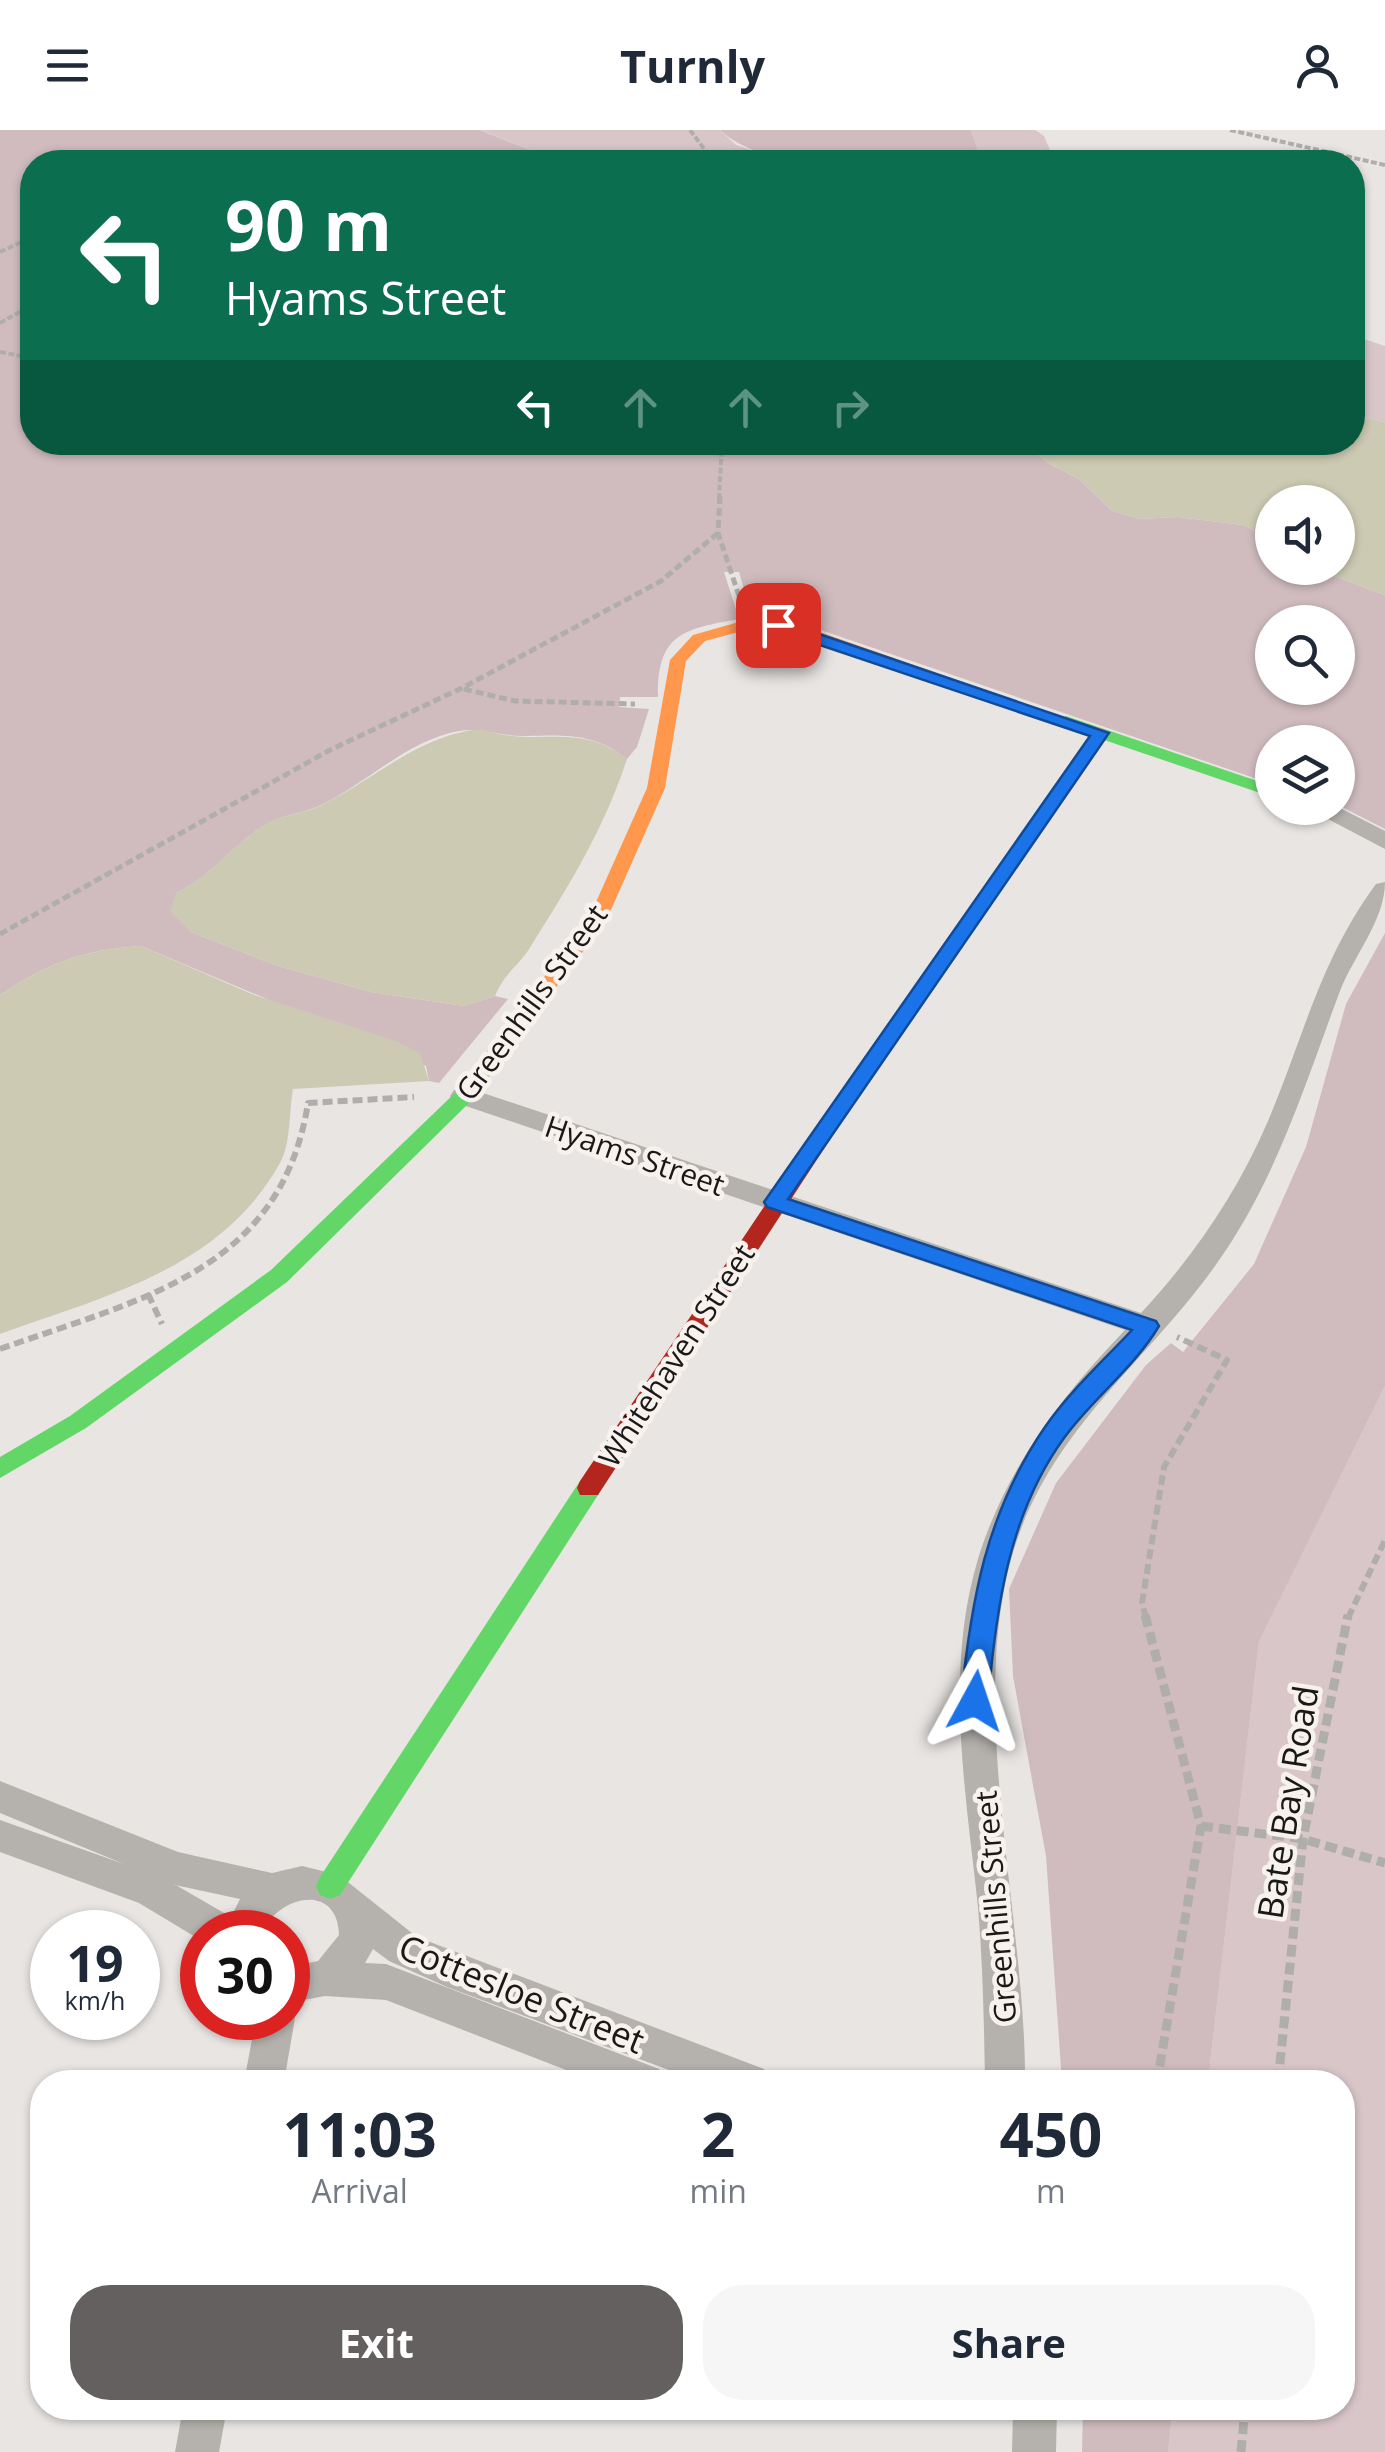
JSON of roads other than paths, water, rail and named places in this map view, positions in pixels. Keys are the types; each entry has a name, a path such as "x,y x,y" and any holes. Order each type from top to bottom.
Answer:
{"street":[{"name":"Greenhills Street","path":"0,1469 78,1422 279,1276 464,1096 597,921 656,788 678,660 690,644 733,627 778,625 1255,786"},
{"name":"Whitehaven Street","path":"343,1899 775,1202 1101,733"},
{"path":"1355,822 1385,842"},
{"name":"Greenhills Street","path":"1006,2070 1009,2016 975,1701 984,1604 1010,1514 1054,1433 1205,1258 1280,1123 1335,962 1354,927 1385,888"},
{"name":"Hyams Street","path":"464,1096 1148,1326"},
{"path":"0,1797 176,1868 275,1890 312,1881 343,1899 359,1927 350,1956 310,1980"},
{"path":"0,1836 152,1891 184,1910"},
{"path":"253,1910 275,1890"},
{"name":"Cottesloe Street","path":"343,1899 403,1949 718,2070"},
{"name":"Cottesloe Street","path":"310,1982 386,1982 614,2070"},
{"path":"266,2070 272,2040"},
{"path":"197,2452 203,2420"},
{"path":"1034,2452 1035,2420"}]}
